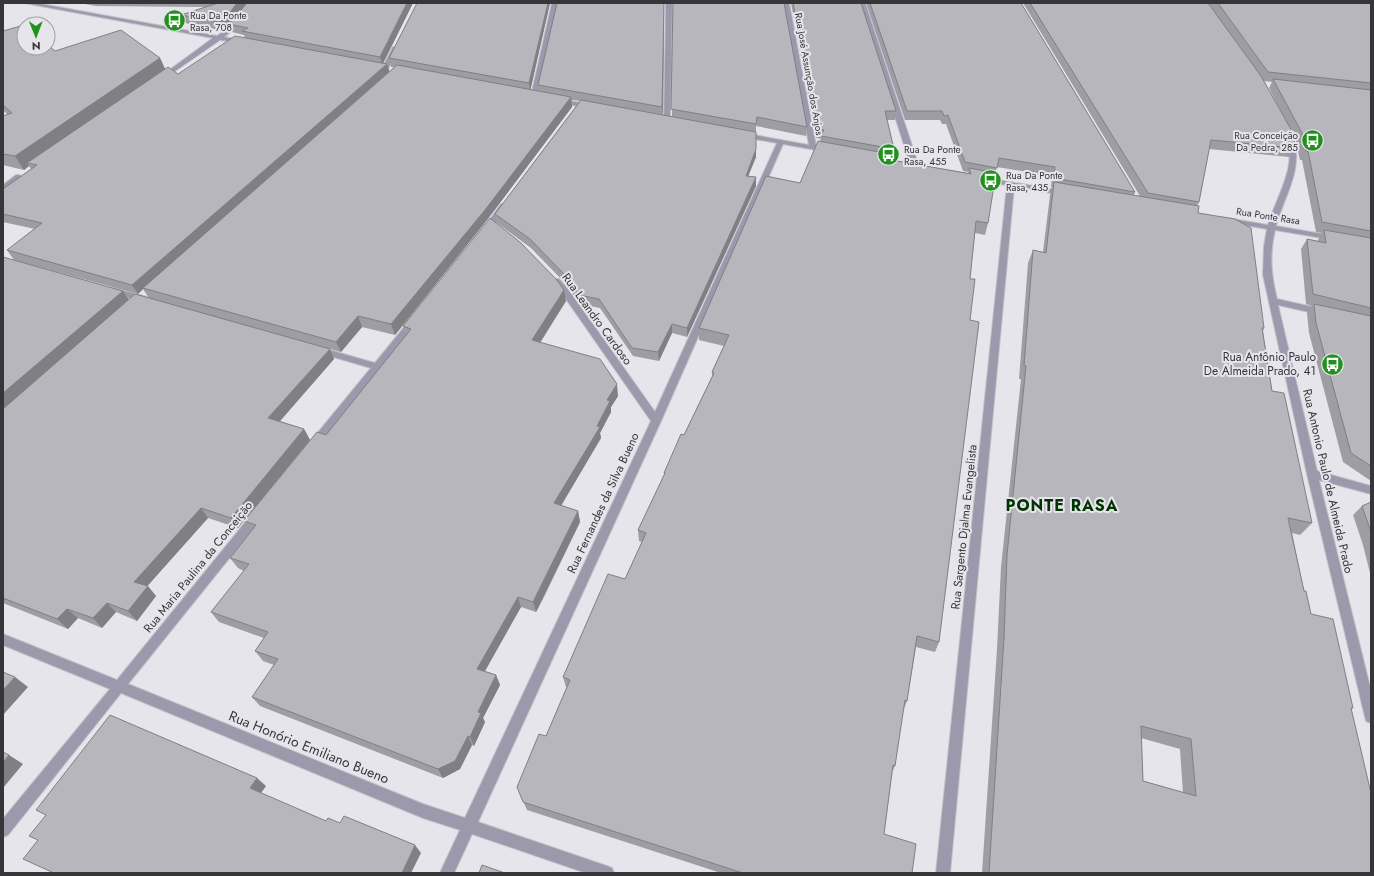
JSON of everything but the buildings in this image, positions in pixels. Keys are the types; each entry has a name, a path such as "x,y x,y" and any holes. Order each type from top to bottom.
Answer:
{"street":[{"path":"27,3 251,44"},
{"path":"67,10 75,3"},
{"path":"154,84 220,38 232,28 252,3"},
{"path":"556,3 538,97 577,108 601,109"},
{"path":"669,3 663,120 675,122"},
{"name":"Rua José Assunção dos Anjos","path":"786,3 813,148"},
{"path":"862,3 918,167 907,165"},
{"path":"385,69 398,42"},
{"name":"Rua Antonio Paulo de Almeida Prado","path":"1286,130 1292,142 1295,160 1271,227 1267,250 1267,275 1312,474 1371,717"},
{"path":"735,134 836,152"},
{"name":"Rua Fernandes da Silva Bueno","path":"447,873 656,421 781,142"},
{"path":"3,189 23,175"},
{"path":"973,177 1071,195"},
{"name":"Rua Sargento Djalma Evangelista","path":"943,873 1011,184"},
{"path":"479,240 494,226 510,198"},
{"name":"Rua Ponte Rasa","path":"1217,218 1341,239"},
{"name":"Rua Leandro Cardoso","path":"552,277 562,287 656,421"},
{"path":"103,288 156,303"},
{"path":"1274,301 1334,315"},
{"path":"308,453 417,317"},
{"path":"309,347 378,367"},
{"path":"1312,474 1371,490"},
{"name":"Rua Maria Paulina da Conceição","path":"3,830 262,508"},
{"name":"Rua Honório Emiliano Bueno","path":"3,639 423,811 607,873"}],"place":[{"name":"Rua Da Ponte Rasa, 708","path":"174,21"},
{"name":"Rua Conceição Da Pedra, 285","path":"1313,141"},
{"name":"Rua Da Ponte Rasa, 455","path":"889,155"},
{"name":"Rua Da Ponte Rasa, 435","path":"990,181"},
{"name":"Rua Antônio Paulo De Almeida Prado, 41","path":"1332,364"}],"district":[{"name":"PONTE RASA","path":"1062,505"}]}
